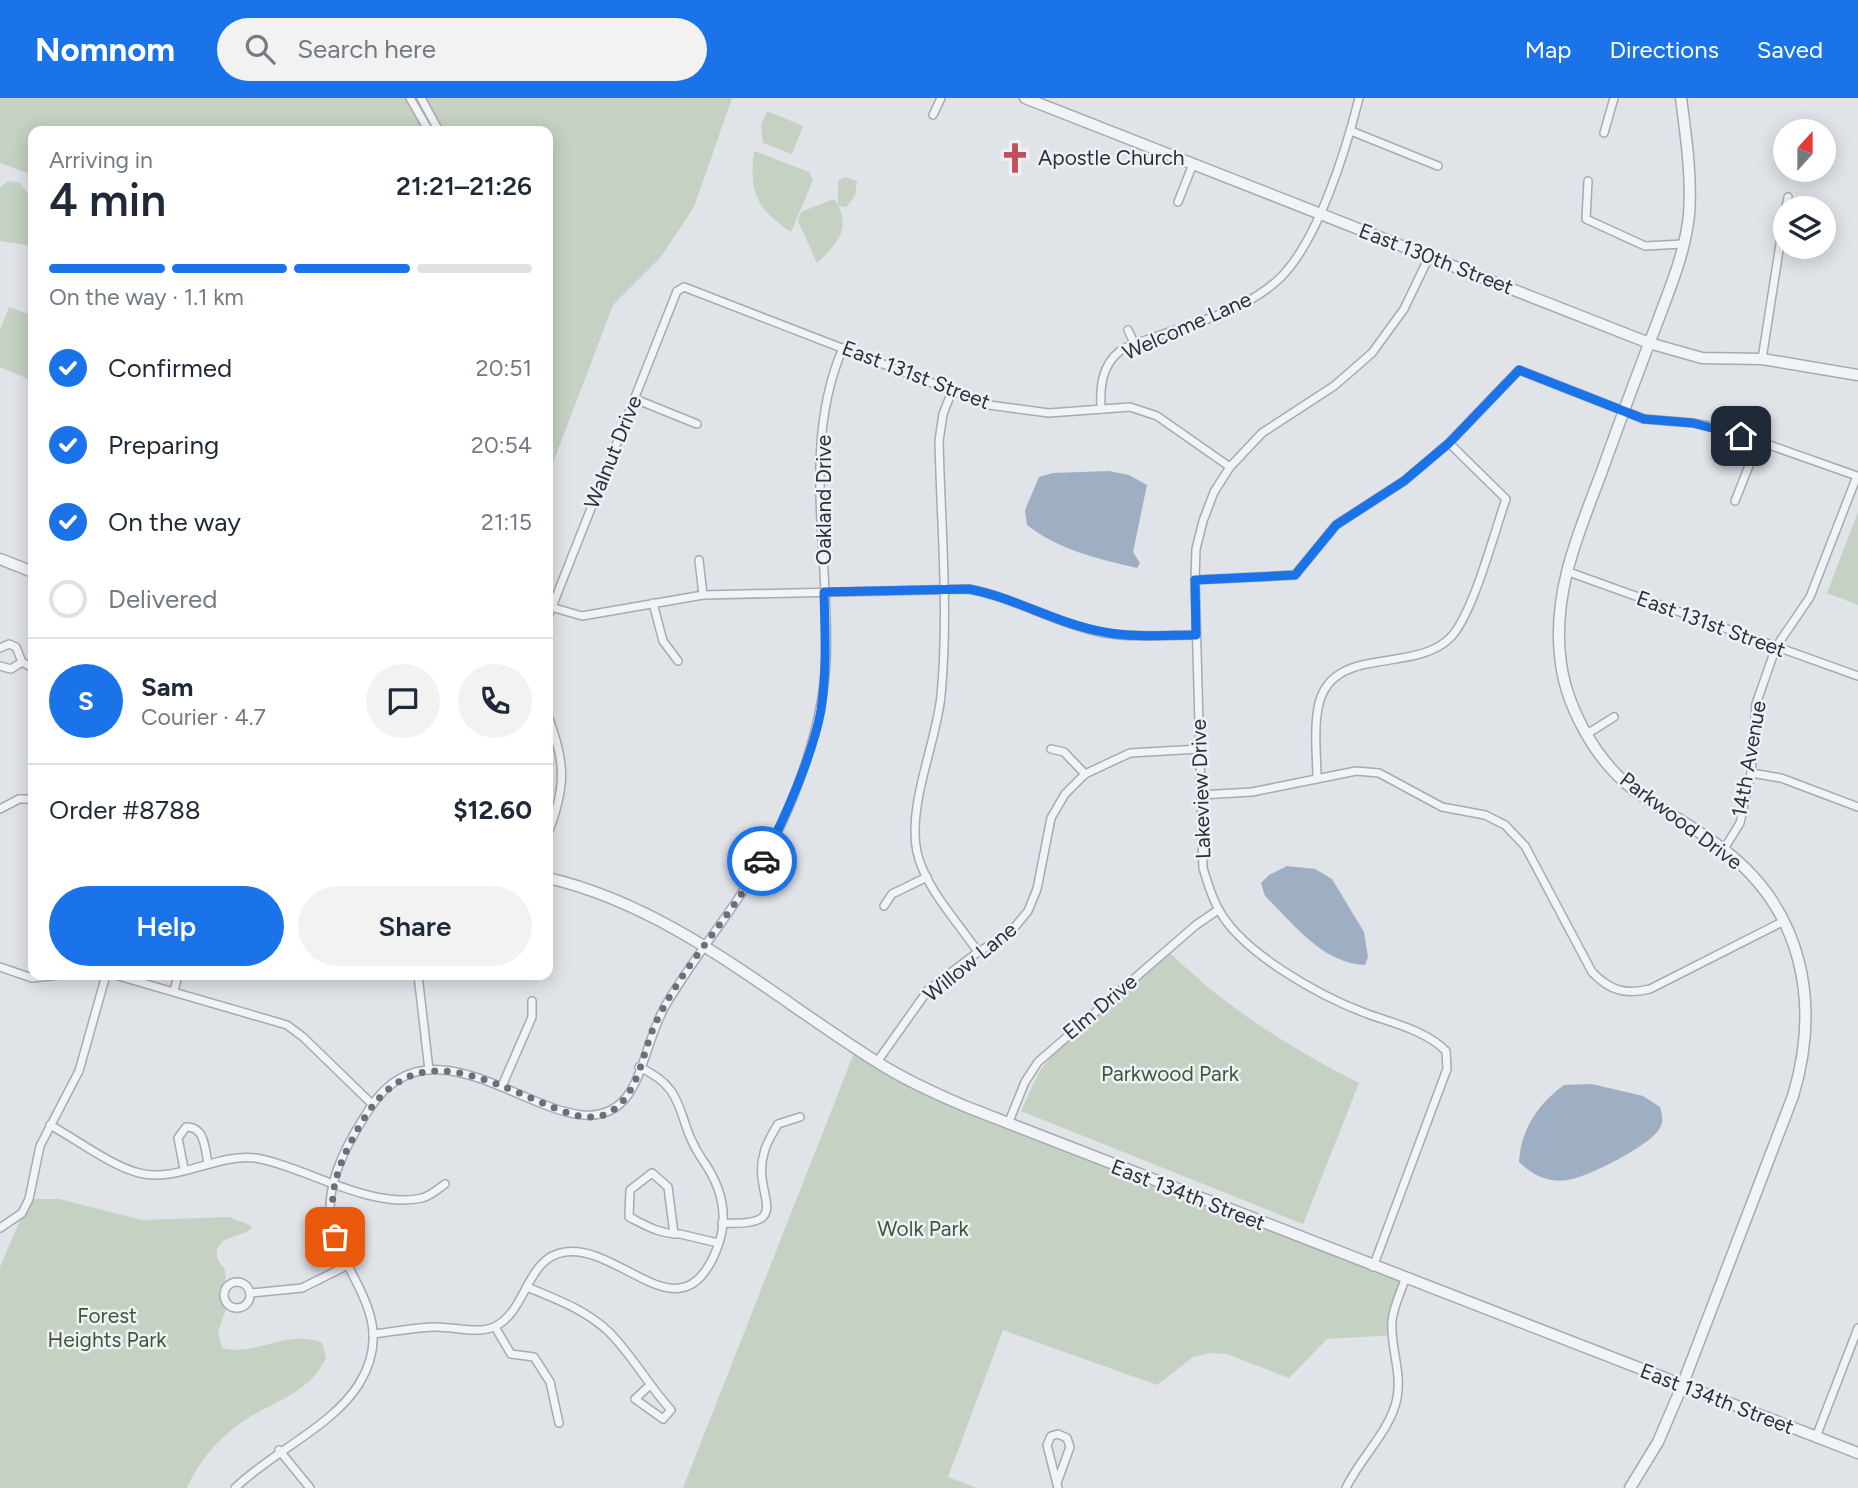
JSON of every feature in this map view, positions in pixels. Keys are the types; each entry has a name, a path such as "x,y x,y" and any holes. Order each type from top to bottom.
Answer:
{"street":[{"path":"410,98 426,126"},
{"path":"421,98 436,126"},
{"path":"933,116 941,98"},
{"name":"East 130th Street","path":"1025,98 1650,343 1699,358 1762,359 1858,375"},
{"name":"Welcome Lane","path":"1101,410 1100,387 1105,370 1120,351 1234,308 1262,292 1296,259 1319,214 1351,131 1359,98"},
{"path":"1604,133 1614,98"},
{"name":"Parkwood Drive","path":"1630,1488 1658,1442 1682,1385 1803,1063 1807,1026 1805,989 1797,953 1784,921 1758,881 1724,849 1632,788 1606,761 1587,734 1569,695 1560,655 1565,570 1677,270 1689,217 1689,163 1681,98"},
{"path":"1351,131 1438,166"},
{"path":"1178,202 1193,164"},
{"path":"1588,181 1586,219 1645,246 1683,244"},
{"name":"Lakeview Drive","path":"1373,1267 1447,1069 1446,1051 1434,1039 1345,1005 1307,985 1244,941 1218,910 1203,868 1196,550 1214,492 1230,467 1262,433 1334,386 1371,353 1404,309 1429,257"},
{"path":"1762,359 1777,259"},
{"name":"East 131st Street","path":"680,288 690,288 989,405 1021,411 1130,407 1157,416 1230,467"},
{"name":"Walnut Drive","path":"553,602 680,288"},
{"path":"1128,330 1135,345"},
{"name":"Oakland Drive","path":"235,1488 279,1450 344,1405 366,1371 373,1334 364,1296 335,1237 330,1210 339,1166 372,1104 395,1083 429,1070 457,1070 569,1114 598,1117 611,1111 629,1094 659,1017 757,870 778,833 820,713 826,662 820,465 830,377 842,348"},
{"path":"1195,580 1295,575 1336,525 1404,481 1449,443 1519,370 1644,419 1693,423 1724,429 1857,476"},
{"path":"952,391 943,414 939,442 941,698 915,824 917,853 927,877 978,951"},
{"path":"635,399 697,424"},
{"path":"1317,779 1317,713 1322,696 1331,682 1359,664 1414,657 1431,652 1451,637 1464,617 1506,499 1449,443"},
{"path":"1735,501 1758,443"},
{"name":"14th Avenue","path":"1724,849 1740,823 1751,772 1756,704 1776,647 1810,597 1857,476"},
{"path":"0,559 28,570"},
{"path":"699,560 702,595"},
{"name":"East 131st Street","path":"1565,570 1858,676"},
{"path":"553,608 582,616 702,595 942,589 992,593 1068,623 1103,632 1140,636 1196,635"},
{"path":"653,603 663,641 678,661"},
{"path":"0,648 9,644 16,647 22,663 28,666"},
{"path":"0,666 11,670 22,663"},
{"path":"1587,734 1614,717"},
{"path":"553,735 563,765 563,786 553,817"},
{"path":"1051,749 1064,752 1085,774"},
{"name":"Willow Lane","path":"877,1062 928,990 978,951 1009,934 1028,911 1037,889 1051,818 1065,794 1085,774 1130,753 1199,749"},
{"path":"1200,795 1252,792 1356,771 1379,773 1443,807 1485,815 1506,825 1525,846 1592,972 1603,984 1618,991 1634,993 1650,989 1784,921"},
{"path":"1751,772 1780,778 1858,807"},
{"path":"2,804 28,799"},
{"path":"884,906 892,894 927,877"},
{"name":"East 134th Street","path":"553,879 576,885 648,914 704,947 877,1062 918,1085 1008,1124 1373,1267 1858,1453"},
{"name":"Elm Drive","path":"1008,1124 1025,1082 1052,1048 1218,910"},
{"path":"0,967 28,977"},
{"path":"0,1228 22,1213 40,1146 79,1070 105,980"},
{"path":"133,980 287,1025 303,1037 372,1104"},
{"path":"174,991 177,980"},
{"path":"419,980 429,1070"},
{"path":"502,1086 532,1017 533,1001"},
{"path":"373,1334 436,1327 481,1330 495,1327 511,1314 540,1265 565,1252 588,1254 663,1288 684,1287 702,1276 712,1263 718,1243 722,1223 720,1190 691,1143 672,1088 660,1076 639,1067"},
{"path":"722,1223 759,1222 765,1213 768,1199 764,1192 763,1155 778,1124 800,1117"},
{"path":"50,1125 140,1174 184,1169 236,1158 257,1158 333,1185 368,1194 425,1198 445,1184"},
{"path":"184,1169 178,1138 186,1126 195,1127 201,1132 208,1164"},
{"path":"674,1234 668,1188 652,1173 630,1190 629,1217 661,1234 718,1243"},
{"path":"251,1293 302,1288 350,1264"},
{"path":"1346,1488 1354,1470 1389,1419 1397,1400 1399,1376 1392,1321 1405,1279"},
{"path":"527,1287 573,1306 609,1332 649,1387 671,1410 663,1419 635,1399 649,1387"},
{"path":"495,1327 511,1354 534,1357 550,1381 559,1423"},
{"path":"1816,1437 1858,1328"},
{"path":"1058,1434 1067,1438 1070,1447 1058,1486 1047,1445 1051,1436 1058,1434"},
{"path":"279,1450 310,1488"}],"green space":[{"path":"0,98 732,98 694,207 661,257 613,305 553,463 553,126 28,126 28,173 0,163"},
{"path":"767,111 803,126 792,154 763,143 761,125"},
{"path":"754,151 809,172 813,180 791,232 770,215 758,198 753,178"},
{"path":"845,177 857,181 855,196 846,207 838,206 842,215 842,230 835,244 817,263 798,221 801,212 834,199 838,205 838,181"},
{"path":"9,181 20,183 28,194 28,245 0,241 0,187"},
{"path":"9,307 28,314 28,379 0,367 0,330"},
{"path":"1858,512 1858,605 1827,593"},
{"name":"Parkwood Park","path":"1170,953 1192,974 1260,1026 1359,1083 1303,1224 1021,1111 1039,1072 1055,1052"},
{"name":"Wolk Park","path":"856,1048 917,1085 1405,1279 1392,1321 1394,1335 1327,1339 1289,1378 1227,1354 1211,1353 1193,1357 1157,1385 1003,1330 948,1477 977,1488 683,1488"},
{"name":"Forest Heights Park","path":"29,1199 59,1199 142,1220 229,1217 252,1226 249,1231 222,1242 217,1251 225,1271 225,1296 228,1304 218,1331 222,1348 248,1349 285,1340 309,1339 322,1343 326,1358 319,1370 300,1388 225,1435 203,1460 187,1488 0,1488 0,1267"}],"water":[{"path":"1109,471 1129,475 1147,485 1133,552 1140,563 1137,568 1066,547 1027,525 1025,510 1039,477 1053,473"},
{"path":"1287,866 1315,869 1332,879 1364,932 1368,957 1365,965 1350,963 1322,950 1265,896 1261,883 1269,875"},
{"path":"1592,1084 1643,1096 1660,1107 1660,1128 1632,1151 1576,1178 1553,1180 1529,1171 1519,1162 1523,1139 1532,1118 1546,1100 1564,1085"}],"way so far":[{"path":"335,1237 330,1210 339,1166 372,1104 395,1083 408,1076 429,1070 457,1070 569,1114 598,1117 611,1111 629,1094 652,1032 667,1002 762,861"}],"place":[{"name":"Apostle Church","path":"1015,158"}],"route":[{"path":"762,861 778,833 820,713 826,662 824,592 969,589 992,593 1068,623 1103,632 1140,636 1196,635 1195,580 1284,578 1295,575 1336,525 1404,481 1449,443 1479,408 1519,370 1644,419 1693,423 1724,429 1741,436"}]}
